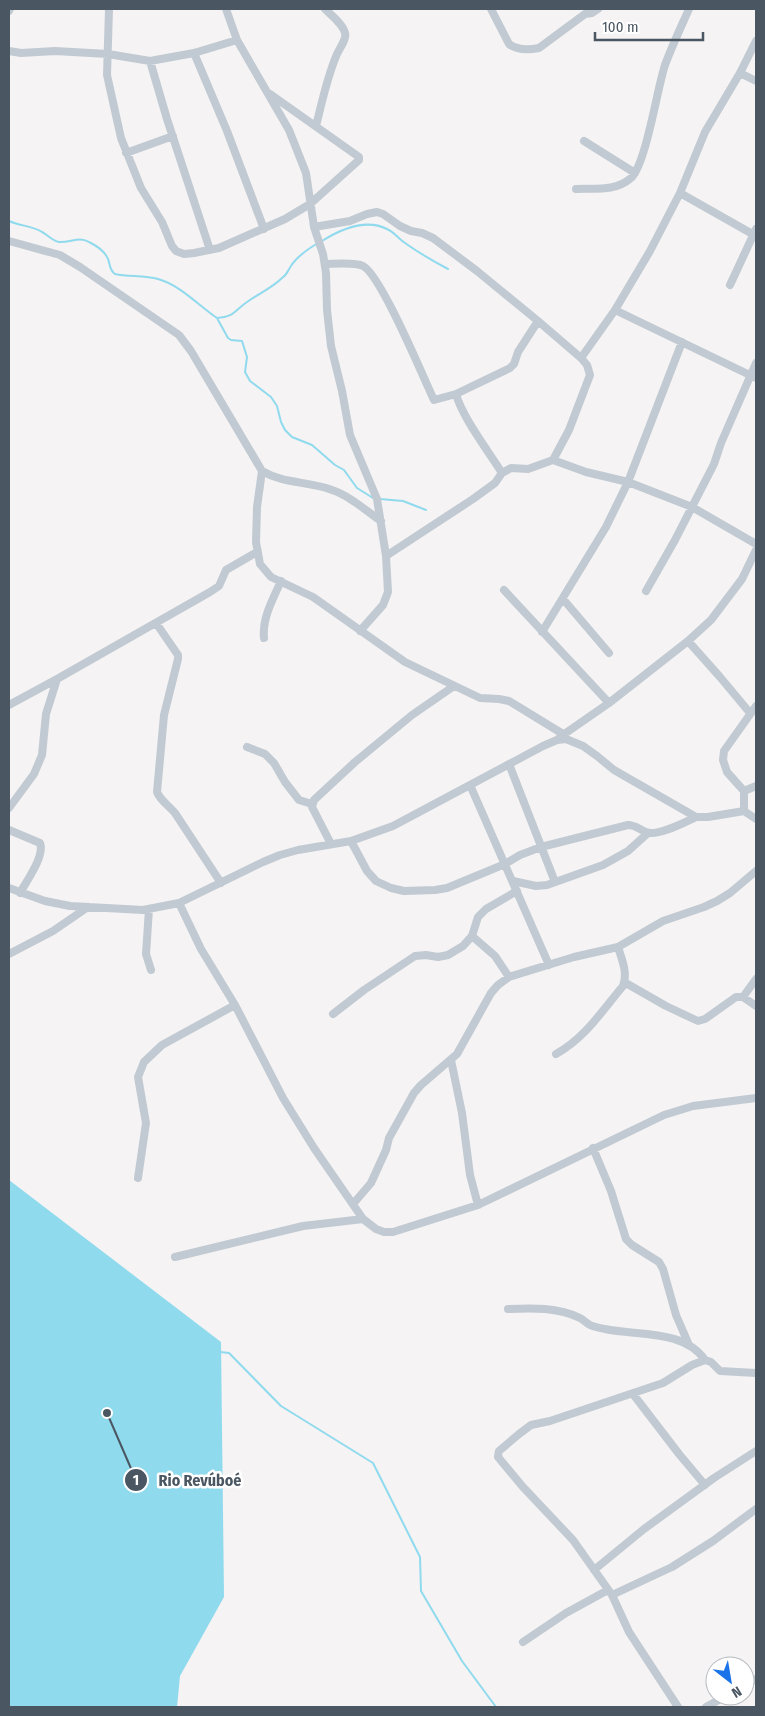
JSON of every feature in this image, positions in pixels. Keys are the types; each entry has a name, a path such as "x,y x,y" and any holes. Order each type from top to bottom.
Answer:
{"street":[{"path":"109,9 109,86 126,153 141,188 162,222 176,251 184,254 210,250 236,242 285,219 310,204 359,160 359,157 342,143 265,90"},
{"path":"226,9 237,40 289,130 306,173 314,228 323,254 331,346 350,435 377,499 386,556 388,592 383,605 360,631"},
{"path":"316,126 324,92 346,32 325,9"},
{"path":"492,9 509,44 514,48 531,50 539,48 585,14 592,13 598,9"},
{"path":"576,188 614,188 626,182 635,173 642,157 665,64 689,9"},
{"path":"9,52 108,54 150,61 194,53 237,40"},
{"path":"580,358 615,310 650,251 680,193 705,132 740,73 756,41"},
{"path":"194,53 228,131 264,229"},
{"path":"150,61 210,250"},
{"path":"740,73 756,81"},
{"path":"126,153 173,136"},
{"path":"584,141 635,173"},
{"path":"680,193 755,233 730,285"},
{"path":"314,228 350,221 376,212 383,214 400,226 433,238 538,321 580,358 587,366 590,375 569,430 553,460"},
{"path":"9,241 60,255 179,335 191,350 262,471 274,478 315,484 332,490 346,496 380,521"},
{"path":"324,264 356,265 368,270 387,300 434,400 456,394 510,368 538,321"},
{"path":"615,310 753,377"},
{"path":"542,632 606,527 628,482 682,342"},
{"path":"646,591 714,464 753,377 756,363"},
{"path":"456,394 472,426 502,473"},
{"path":"386,556 473,499 495,483 502,473 511,468 528,469 553,460 586,472 628,482 692,506 756,544"},
{"path":"262,471 257,507 256,542 260,564 271,577 313,597 404,662 480,698 509,701 560,737 582,746 614,770 696,818"},
{"path":"9,888 45,901 88,907 149,909 179,903 280,855 351,841 393,826 560,737 609,703 712,620 742,579 756,550"},
{"path":"9,705 218,586 226,570 257,552"},
{"path":"264,638 265,619 280,581"},
{"path":"504,590 609,703"},
{"path":"563,599 609,653"},
{"path":"156,623 178,655 164,715 157,792 160,798 175,812 221,883"},
{"path":"688,641 750,713"},
{"path":"9,808 34,774 42,755 46,714 57,679"},
{"path":"312,804 355,762 412,715 454,686"},
{"path":"744,811 744,791 727,772 723,760 724,751 756,706"},
{"path":"247,747 265,754 274,763 285,782 299,800 312,804 331,844"},
{"path":"509,764 555,882"},
{"path":"470,785 548,965"},
{"path":"744,791 756,786"},
{"path":"512,881 536,886 555,882 604,866 628,851 648,834 672,828 696,818 744,811 756,819"},
{"path":"351,841 367,871 376,881 391,888 404,891 447,888 542,847 628,825 634,825 648,834"},
{"path":"9,830 40,842 41,846 37,863 20,893"},
{"path":"354,1204 371,1183 386,1150 389,1138 414,1093 451,1060 461,1048 491,993 498,985 509,977 574,957 618,947 663,921 717,901 730,893 756,870"},
{"path":"333,1014 364,990 415,956 438,957 448,955 464,946 472,936 478,917 486,909 517,891"},
{"path":"179,903 201,949 236,1006 283,1098 314,1148 363,1219 376,1229 384,1232 393,1232 478,1205 664,1114 693,1106 756,1098"},
{"path":"9,954 53,931 88,907"},
{"path":"149,909 146,954 151,970"},
{"path":"472,936 495,956 509,977"},
{"path":"556,1054 569,1047 586,1032 623,986 624,968 618,947"},
{"path":"624,982 666,1006 698,1021 705,1020 736,997 743,996 756,979"},
{"path":"743,996 756,1006"},
{"path":"138,1178 146,1123 138,1077 144,1062 162,1045 236,1006"},
{"path":"451,1060 462,1113 470,1175 478,1205"},
{"path":"594,1148 611,1191 626,1239 659,1262 676,1315 689,1345"},
{"path":"175,1257 302,1226 363,1219"},
{"path":"508,1309 540,1308 553,1310 580,1318 590,1326 606,1330 668,1338 689,1345 720,1371 756,1372"},
{"path":"678,1707 629,1632 610,1592 573,1540 523,1487 498,1457 498,1454 518,1434 531,1425 550,1421 663,1383 692,1365 705,1360"},
{"path":"633,1394 705,1485"},
{"path":"594,1570 644,1529 756,1451"},
{"path":"522,1642 566,1613 610,1592 672,1567 713,1541 756,1509"}],"water":[{"path":"9,1180 221,1342 224,1597 180,1676 177,1707 9,1707"}],"waterway":[{"path":"9,221 38,230 57,241 85,240 99,248 106,255 111,270 115,274 142,276 166,282 217,318 231,315 247,302 274,285 285,275 293,262 318,243"},
{"path":"322,241 353,226 379,226 390,230 416,250 448,269"},
{"path":"217,318 228,338 242,341 247,357 245,372 250,381 271,397 277,406 285,430 292,437 312,445 335,465 344,470 357,488 373,498"},
{"path":"380,499 403,501 426,510"},
{"path":"220,1352 229,1353 281,1406 373,1463 420,1557 421,1591 462,1661 496,1707"}],"place":[{"name":"Rio Revúboé","path":"107,1413"}]}
